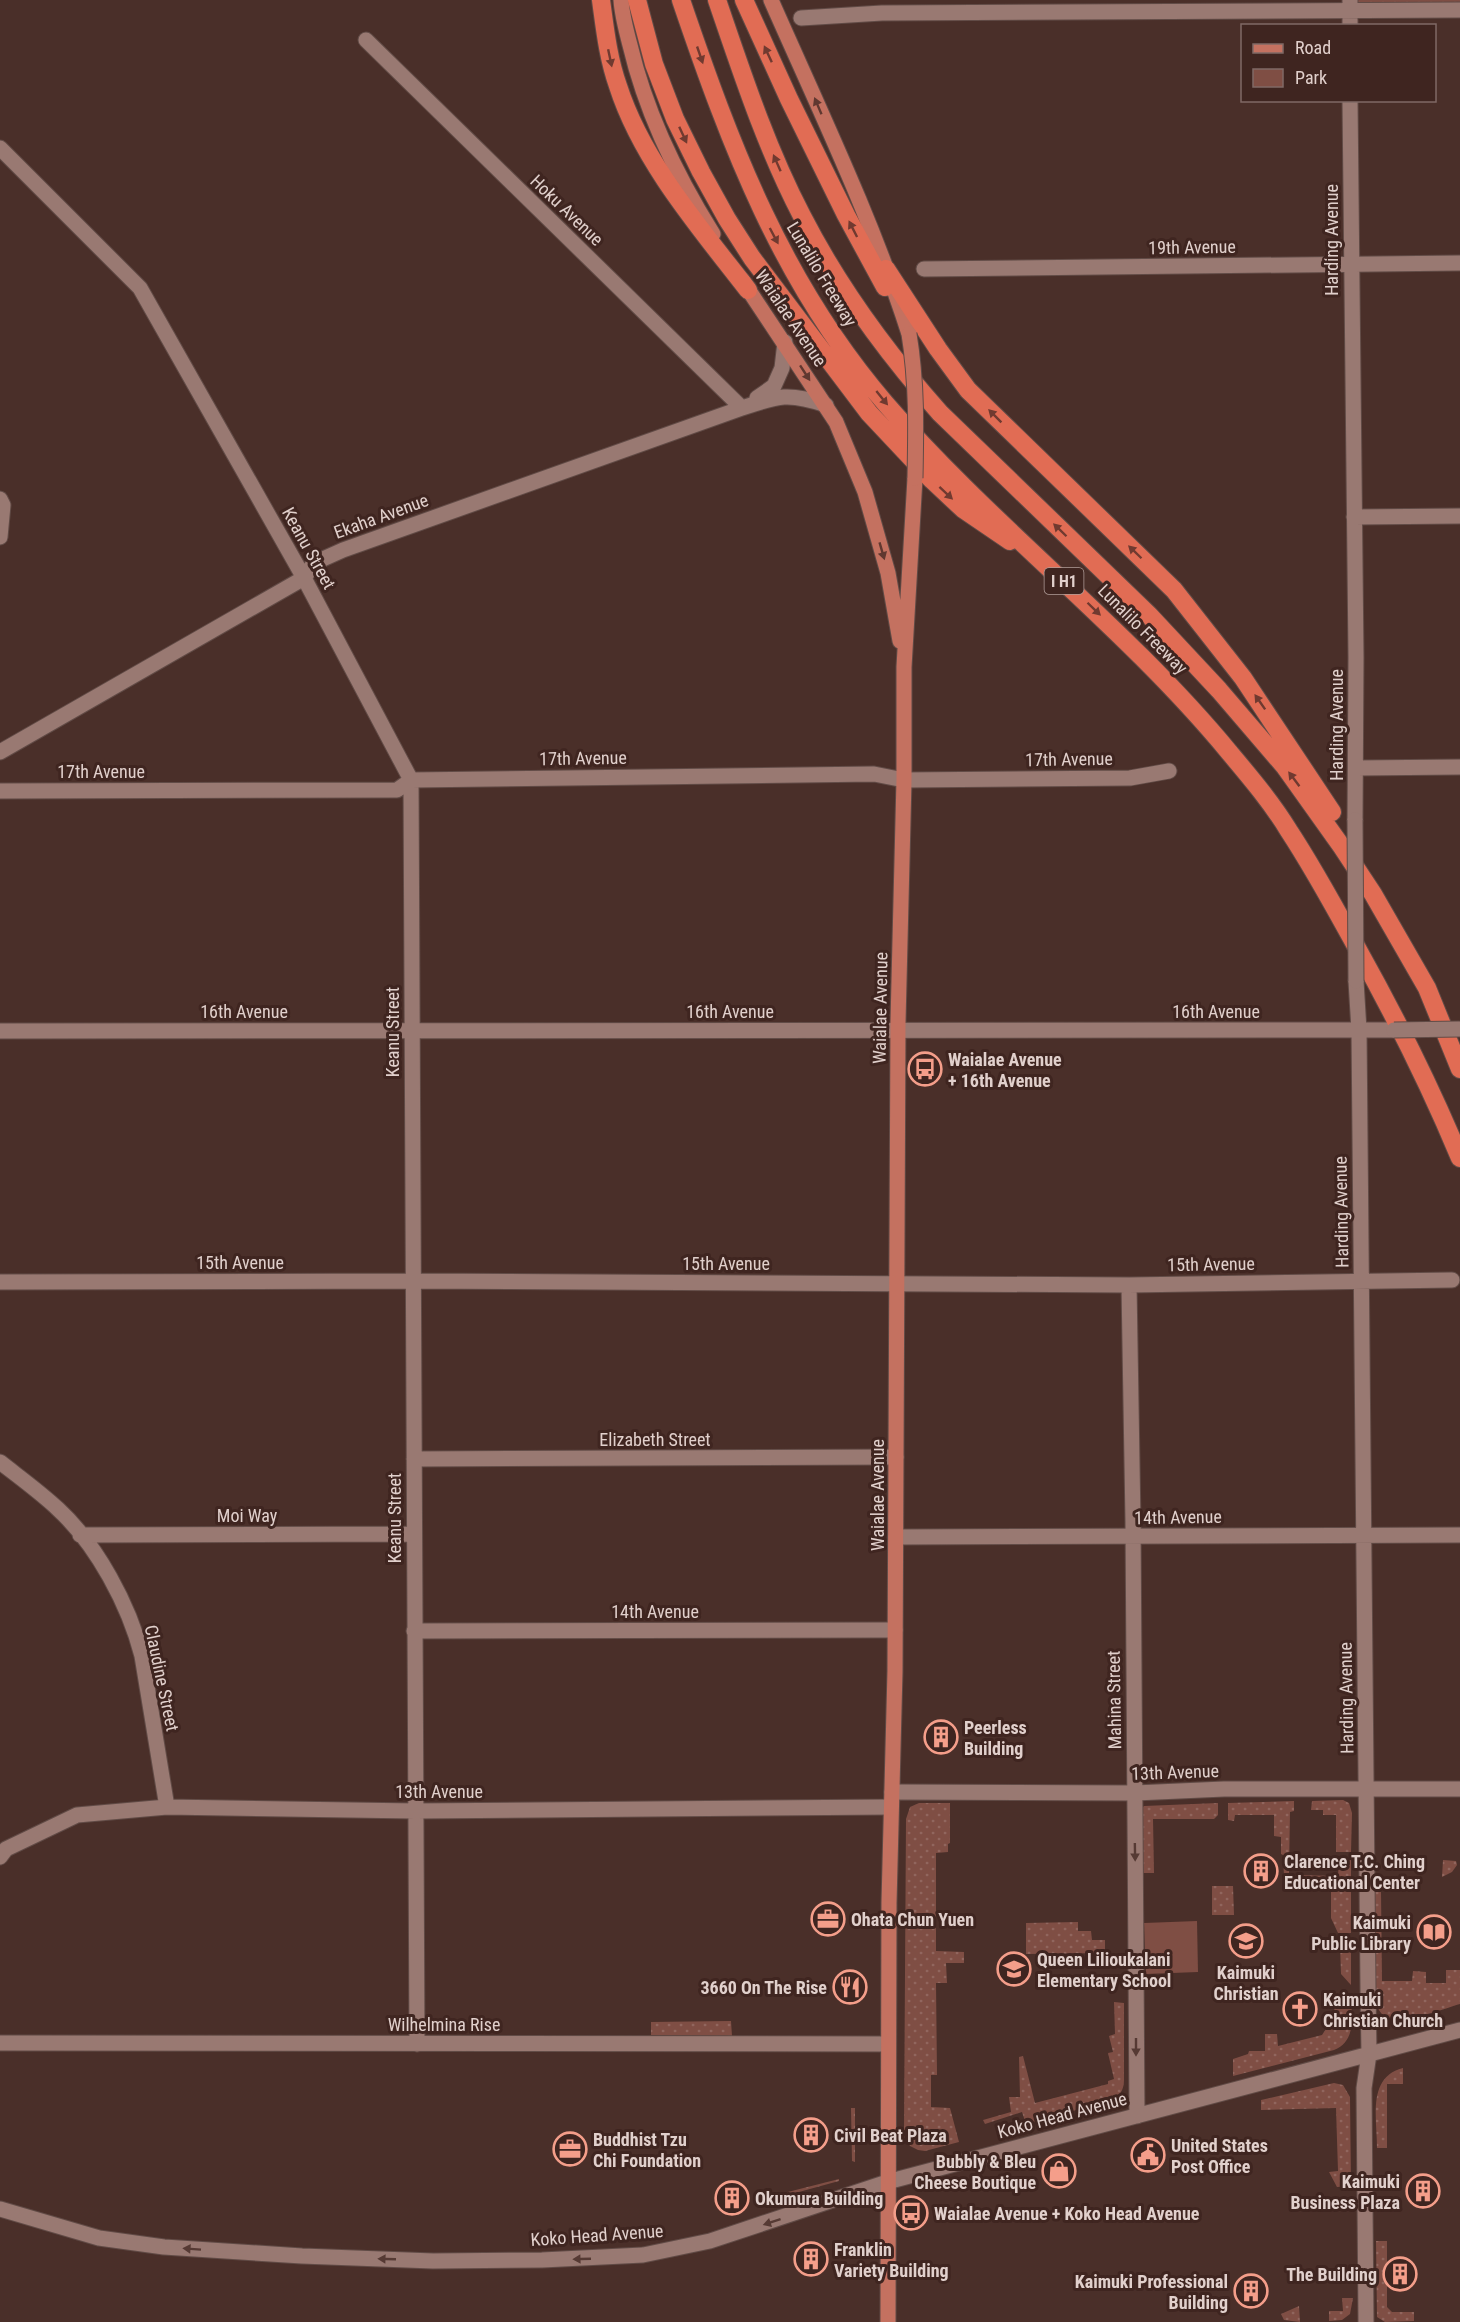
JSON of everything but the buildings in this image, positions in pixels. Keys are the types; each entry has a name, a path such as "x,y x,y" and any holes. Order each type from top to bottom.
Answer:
{"highway":[{"path":"601,0 612,67 626,108 637,131 695,223 748,290"},
{"path":"637,0 654,64 675,119 706,181 752,258 868,413 932,480 963,509 1054,571"},
{"name":"Lunalilo Freeway","path":"681,0 714,97 752,189 772,233 824,320 883,400 916,437 1126,640 1228,751 1288,828 1391,1008 1460,1158"},
{"name":"Lunalilo Freeway","path":"717,0 763,131 797,206 851,301 879,340 948,421 1149,615 1253,728 1342,846 1373,894 1427,988 1460,1069"},
{"path":"744,0 846,215 877,274 903,316"},
{"path":"886,269 938,349 969,390 1174,590 1243,678 1337,821 1386,905 1427,988"}],"main road":[{"name":"Waialae Avenue","path":"621,0 636,71 670,158 698,210 748,290 785,342 836,423 865,492 888,573 904,668"},
{"name":"Waialae Avenue","path":"771,0 804,72 886,269 909,334 914,363 915,478 904,668 904,780 898,1030 896,1537 888,2044 888,2322"}],"street":[{"path":"801,18 882,7 1350,12 1460,10"},
{"name":"Hoku Avenue","path":"366,40 742,408"},
{"name":"Harding Avenue","path":"1350,102 1356,981 1359,1030 1369,2054 1364,2088 1366,2322"},
{"name":"Keanu Street","path":"0,148 140,288 304,578 411,780 417,2044"},
{"name":"19th Avenue","path":"924,270 1460,263"},
{"name":"Ekaha Avenue","path":"742,408 774,386 782,368 785,342"},
{"name":"Ekaha Avenue","path":"0,752 304,578 314,563 342,550 777,397 802,397 826,405"},
{"path":"0,537 2,502"},
{"path":"1354,517 1460,516"},
{"path":"1356,768 1460,767"},
{"name":"17th Avenue","path":"0,791 397,790 411,780 873,774 904,780 1130,778 1169,771"},
{"name":"16th Avenue","path":"0,1031 1460,1029"},
{"name":"15th Avenue","path":"0,1282 1129,1284 1452,1280"},
{"name":"Mahina Street","path":"1129,1284 1134,1538 1137,2116"},
{"name":"Elizabeth Street","path":"414,1459 896,1457"},
{"name":"Claudine Street","path":"0,1462 59,1510 81,1535 118,1595 142,1656 167,1807"},
{"name":"Moi Way","path":"81,1535 414,1534"},
{"name":"14th Avenue","path":"896,1537 1134,1538 1364,1534 1460,1536"},
{"name":"14th Avenue","path":"414,1631 895,1630"},
{"name":"13th Avenue","path":"0,1857 6,1849 77,1815 167,1807 415,1811 891,1800 1224,1789 1460,1789"},
{"name":"Koko Head Avenue","path":"0,2209 99,2238 164,2247 302,2256 422,2260 563,2259 643,2255 680,2249 775,2221 887,2182 1460,2030"},
{"name":"Wilhelmina Rise","path":"0,2043 888,2044"}],"green space":[{"path":"1357,0 1460,0 1460,2 1357,3"},
{"path":"1343,1800 1349,1803 1352,1813 1351,1852 1336,1852 1336,1815 1323,1815 1323,1810 1311,1810 1312,1801"},
{"path":"1294,1801 1294,1811 1290,1812 1289,1873 1290,1875 1338,1876 1339,1860 1351,1860 1351,1933 1338,1933 1331,1918 1331,1882 1282,1883 1282,1876 1284,1876 1281,1837 1274,1836 1274,1815 1235,1815 1234,1821 1228,1820 1228,1803"},
{"path":"919,1803 950,1803 948,1852 936,1853 936,1951 964,1952 964,1963 946,1963 947,1983 936,1983 937,2075 931,2075 931,2107 950,2108 959,2142 925,2151 910,2146 904,2131 906,1819 910,1807"},
{"path":"1218,1803 1218,1815 1214,1819 1153,1819 1154,1873 1140,1873 1141,1809 1144,1806"},
{"path":"1443,1860 1456,1861 1457,1865 1452,1872 1442,1877"},
{"path":"1212,1886 1233,1886 1234,1915 1212,1915"},
{"path":"1374,1892 1381,1892 1382,1981 1412,1981 1413,1971 1426,1972 1426,1983 1446,1983 1446,1970 1460,1970 1460,2004 1404,2019 1388,2018 1381,2013 1375,1999"},
{"path":"1197,1921 1198,1972 1146,1974 1144,1923"},
{"path":"1078,1922 1078,1931 1091,1931 1092,1940 1105,1940 1105,1953 1026,1954 1026,1923"},
{"path":"1340,1944 1351,1945 1351,1985 1341,1974"},
{"path":"1331,1993 1351,1998 1351,2028 1346,2041 1341,2046 1334,2050 1233,2076 1233,2059 1248,2054 1249,2051 1265,2051 1265,2034 1277,2034 1278,2046 1322,2035 1336,2014 1334,2011 1336,2003"},
{"path":"1114,2002 1124,2003 1124,2084 1116,2098 1026,2124 1022,2112 985,2124 983,2120 1011,2112 1009,2097 1020,2097 1019,2057 1023,2056 1035,2103 1108,2084 1108,2081 1114,2079 1108,2053 1113,2052 1109,2036 1115,2034"},
{"path":"731,2021 732,2036 651,2035 651,2022"},
{"path":"1403,2068 1403,2084 1387,2084 1387,2148 1377,2148 1376,2100 1379,2089 1392,2073"},
{"path":"1334,2083 1343,2085 1350,2097 1351,2186 1337,2187 1329,2172 1338,2171 1336,2108 1261,2110 1261,2100"},
{"path":"851,2108 855,2108 855,2162 852,2161"},
{"path":"839,2179 839,2181 777,2198 776,2195"},
{"path":"1376,2241 1387,2241 1387,2307 1392,2312 1414,2312 1414,2321 1385,2322 1377,2317"},
{"path":"1342,2298 1353,2298 1350,2314 1342,2320 1329,2321 1329,2311 1343,2311"},
{"path":"1299,2306 1300,2322 1284,2320 1281,2314"}],"place":[{"name":"Waialae Avenue + 16th Avenue","path":"925,1069"},
{"name":"Peerless Building","path":"941,1737"},
{"name":"Clarence T.C. Ching Educational Center","path":"1261,1871"},
{"name":"Ohata Chun Yuen","path":"828,1919"},
{"name":"Kaimuki Public Library","path":"1434,1932"},
{"name":"Kaimuki Christian","path":"1246,1941"},
{"name":"Queen Lilioukalani Elementary School","path":"1014,1969"},
{"name":"3660 On The Rise","path":"850,1987"},
{"name":"Kaimuki Christian Church","path":"1300,2009"},
{"name":"Civil Beat Plaza","path":"811,2135"},
{"name":"Buddhist Tzu Chi Foundation","path":"570,2149"},
{"name":"United States Post Office","path":"1148,2155"},
{"name":"Bubbly & Bleu Cheese Boutique","path":"1059,2171"},
{"name":"Kaimuki Business Plaza","path":"1423,2191"},
{"name":"Okumura Building","path":"732,2198"},
{"name":"Waialae Avenue + Koko Head Avenue","path":"911,2213"},
{"name":"Franklin Variety Building","path":"811,2259"},
{"name":"The Building","path":"1400,2274"},
{"name":"Kaimuki Professional Building","path":"1251,2291"}]}
